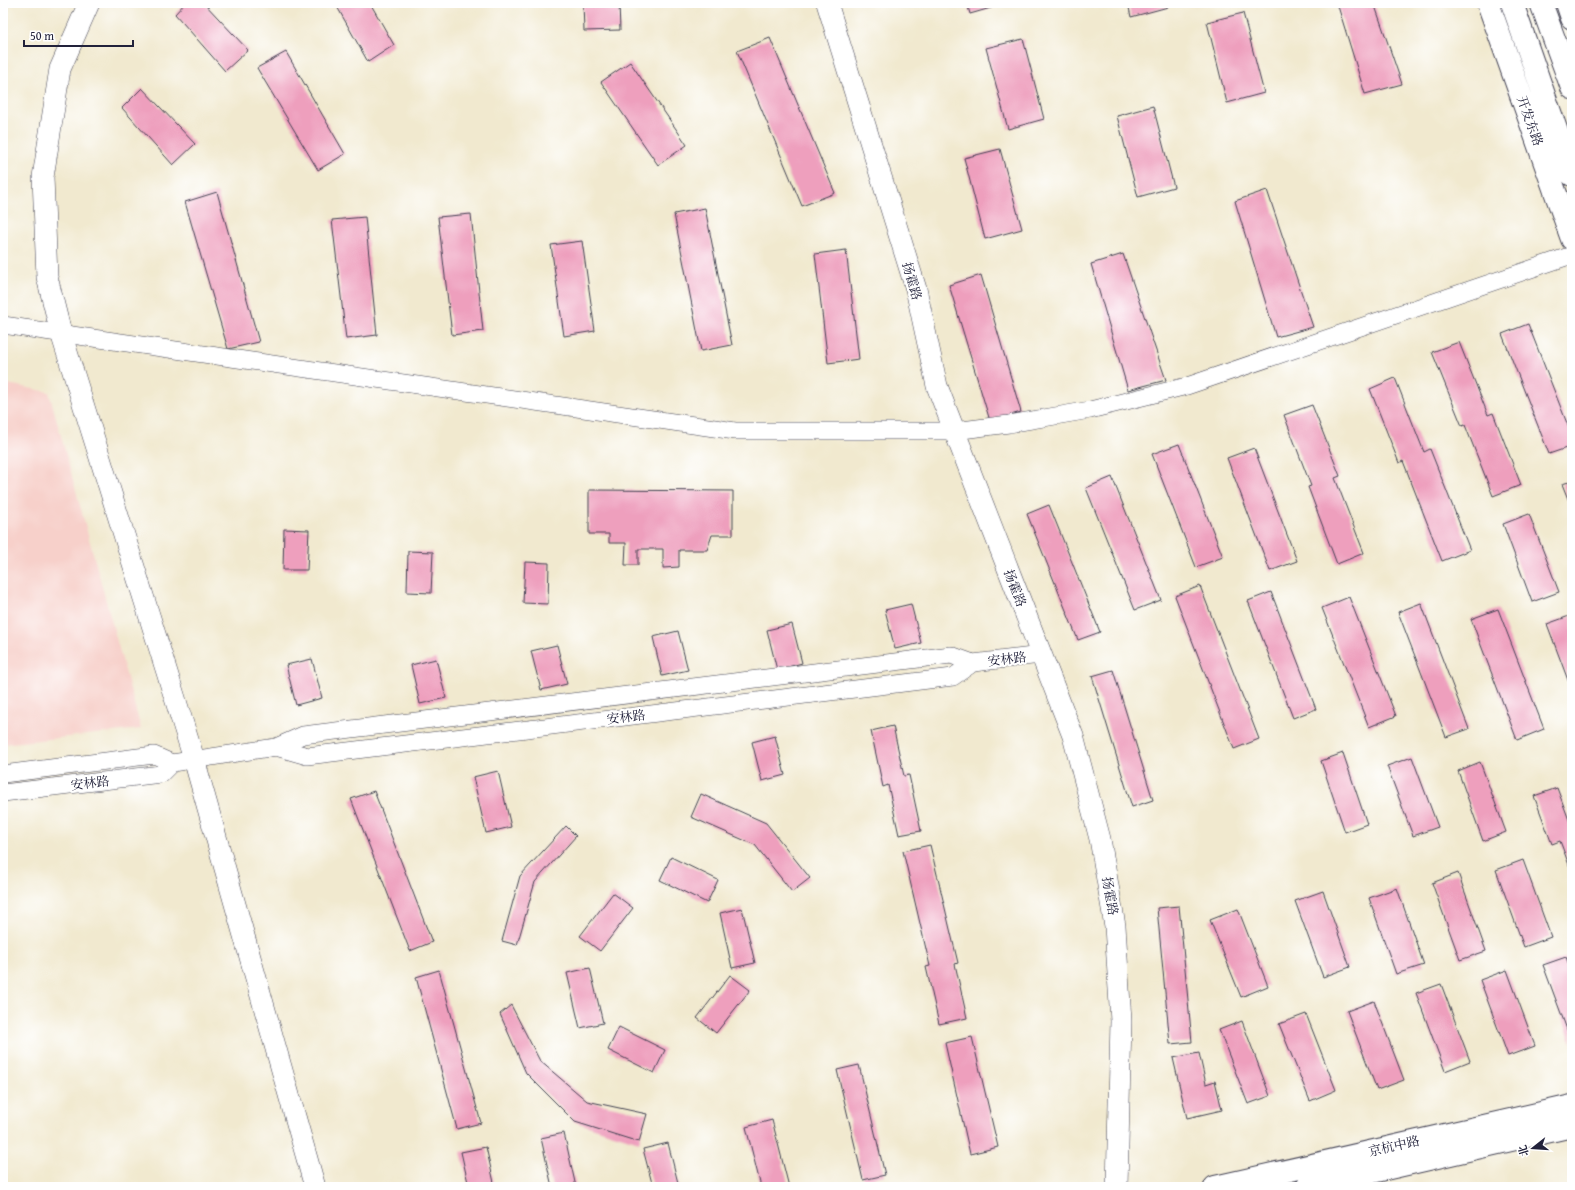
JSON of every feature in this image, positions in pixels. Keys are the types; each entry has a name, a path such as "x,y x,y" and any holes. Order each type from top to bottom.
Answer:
{"main road":[{"name":"开发东路","path":"1488,3 1572,239"},
{"name":"开发东路","path":"1512,3 1572,176"},
{"path":"1541,3 1572,88"},
{"path":"1567,3 1572,18"},
{"name":"京杭中路","path":"1215,1187 1572,1106"},
{"name":"京杭中路","path":"1307,1187 1572,1126"}],"street":[{"path":"89,3 60,69 43,177 47,276 61,333 194,759 315,1187"},
{"name":"扬霍路","path":"827,3 916,289 937,386 1073,736 1100,838 1115,926 1121,1021 1117,1187"},
{"path":"3,325 735,431 954,431 1009,424 1090,410 1187,386 1572,255"},
{"name":"安林路","path":"3,774 154,755 172,763 276,747 304,735 951,655 973,663 1041,655"},
{"name":"安林路","path":"276,747 307,756 953,677 973,663"},
{"path":"595,699 600,720"},
{"name":"安林路","path":"3,794 161,774 172,763"}],"shaded area":[{"path":"3,383 49,392 141,729 3,744"}],"building":[{"path":"185,3 204,3 248,50 225,71 175,14"},
{"path":"335,3 370,3 394,45 368,62"},
{"path":"583,3 619,3 620,30 584,31"},
{"path":"967,3 1008,3 970,14"},
{"path":"1128,3 1167,3 1168,7 1131,17"},
{"path":"1337,3 1374,3 1402,84 1365,94"},
{"path":"1243,13 1264,93 1227,103 1207,22"},
{"path":"770,38 835,193 802,206 737,51"},
{"path":"1023,39 1044,119 1008,129 986,48"},
{"path":"286,52 345,154 318,170 257,68"},
{"path":"630,62 687,145 658,165 601,82"},
{"path":"142,88 195,144 173,165 122,108"},
{"path":"1153,106 1174,187 1138,197 1117,116"},
{"path":"1000,149 1022,229 985,239 964,158"},
{"path":"1267,190 1313,327 1276,337 1235,201"},
{"path":"217,192 259,342 228,349 185,202"},
{"path":"705,208 732,345 701,351 674,214"},
{"path":"471,214 483,331 452,335 438,217"},
{"path":"365,217 377,335 346,339 332,220"},
{"path":"582,241 595,331 564,336 551,245"},
{"path":"846,250 859,359 828,363 815,254"},
{"path":"1123,254 1166,380 1128,390 1091,264"},
{"path":"981,275 1021,412 990,421 949,285"},
{"path":"1528,324 1572,436 1572,446 1549,454 1502,334"},
{"path":"1459,342 1488,415 1493,413 1521,485 1493,496 1465,425 1462,426 1432,352"},
{"path":"1395,378 1424,452 1430,449 1470,550 1442,561 1403,461 1399,463 1370,389"},
{"path":"1312,405 1340,476 1335,478 1364,553 1337,564 1308,487 1311,486 1284,415"},
{"path":"1179,444 1223,557 1196,567 1152,454"},
{"path":"1254,448 1297,561 1270,571 1227,458"},
{"path":"1112,477 1161,600 1135,610 1086,488"},
{"path":"1572,481 1572,509 1562,484"},
{"path":"589,490 733,491 733,535 712,535 707,550 679,550 679,567 663,568 663,549 638,549 638,565 625,565 626,543 609,543 609,534 589,534"},
{"path":"1049,505 1100,632 1078,640 1027,514"},
{"path":"1529,514 1559,592 1532,602 1503,524"},
{"path":"284,529 309,530 307,570 283,570"},
{"path":"408,551 433,552 431,593 407,592"},
{"path":"525,562 549,563 548,604 523,603"},
{"path":"1200,586 1259,739 1234,749 1175,596"},
{"path":"1271,592 1316,709 1293,718 1248,601"},
{"path":"1349,597 1396,716 1369,727 1322,608"},
{"path":"1421,603 1469,729 1446,737 1398,612"},
{"path":"911,604 921,643 895,649 885,610"},
{"path":"1498,609 1544,729 1517,740 1471,619"},
{"path":"1572,615 1572,691 1547,624"},
{"path":"792,624 802,663 777,670 767,630"},
{"path":"678,631 688,670 662,676 653,637"},
{"path":"557,645 567,684 541,690 531,651"},
{"path":"312,659 322,698 296,705 286,665"},
{"path":"436,659 446,698 420,704 411,665"},
{"path":"1113,670 1153,800 1132,807 1092,676"},
{"path":"893,726 904,776 909,775 921,831 899,835 888,785 883,787 871,731"},
{"path":"775,736 785,775 762,781 752,742"},
{"path":"1343,753 1367,824 1345,832 1321,761"},
{"path":"1412,757 1438,827 1413,836 1387,766"},
{"path":"1480,762 1506,832 1483,841 1458,771"},
{"path":"498,771 511,827 486,833 473,777"},
{"path":"1557,788 1572,828 1572,873 1560,841 1552,844 1534,796"},
{"path":"374,791 432,942 410,951 351,799"},
{"path":"701,794 766,823 810,878 792,892 755,845 691,817"},
{"path":"566,826 576,836 535,882 517,945 502,941 520,876"},
{"path":"930,845 958,963 955,964 967,1018 939,1024 926,967 930,966 903,851"},
{"path":"671,857 718,880 707,903 660,880"},
{"path":"1523,860 1551,937 1524,947 1496,870"},
{"path":"1458,873 1486,951 1460,960 1432,883"},
{"path":"1397,888 1424,965 1396,974 1369,898"},
{"path":"1323,891 1350,967 1323,977 1295,901"},
{"path":"613,893 633,908 600,951 580,936"},
{"path":"1179,906 1192,1042 1170,1044 1157,908"},
{"path":"742,908 755,963 732,968 720,913"},
{"path":"1238,909 1268,986 1241,997 1210,920"},
{"path":"1566,957 1572,973 1572,1043 1543,965"},
{"path":"590,968 603,1023 580,1028 567,973"},
{"path":"439,970 481,1123 457,1129 416,977"},
{"path":"1507,970 1535,1046 1508,1056 1480,980"},
{"path":"730,975 750,990 716,1033 697,1018"},
{"path":"1441,984 1470,1061 1445,1071 1416,993"},
{"path":"1374,1001 1404,1080 1377,1090 1347,1011"},
{"path":"511,1005 540,1061 587,1101 647,1114 639,1142 575,1122 526,1073 500,1014"},
{"path":"1306,1014 1336,1090 1310,1101 1279,1024"},
{"path":"1242,1021 1270,1096 1248,1104 1219,1030"},
{"path":"619,1027 665,1050 654,1073 608,1050"},
{"path":"972,1037 998,1147 970,1154 945,1043"},
{"path":"1199,1053 1206,1084 1215,1081 1222,1110 1187,1118 1173,1058"},
{"path":"859,1065 885,1175 863,1180 837,1070"},
{"path":"772,1120 789,1187 761,1187 746,1127"},
{"path":"564,1133 576,1187 552,1187 541,1138"},
{"path":"668,1143 679,1187 653,1187 643,1149"},
{"path":"486,1147 495,1187 469,1187 461,1152"}]}
